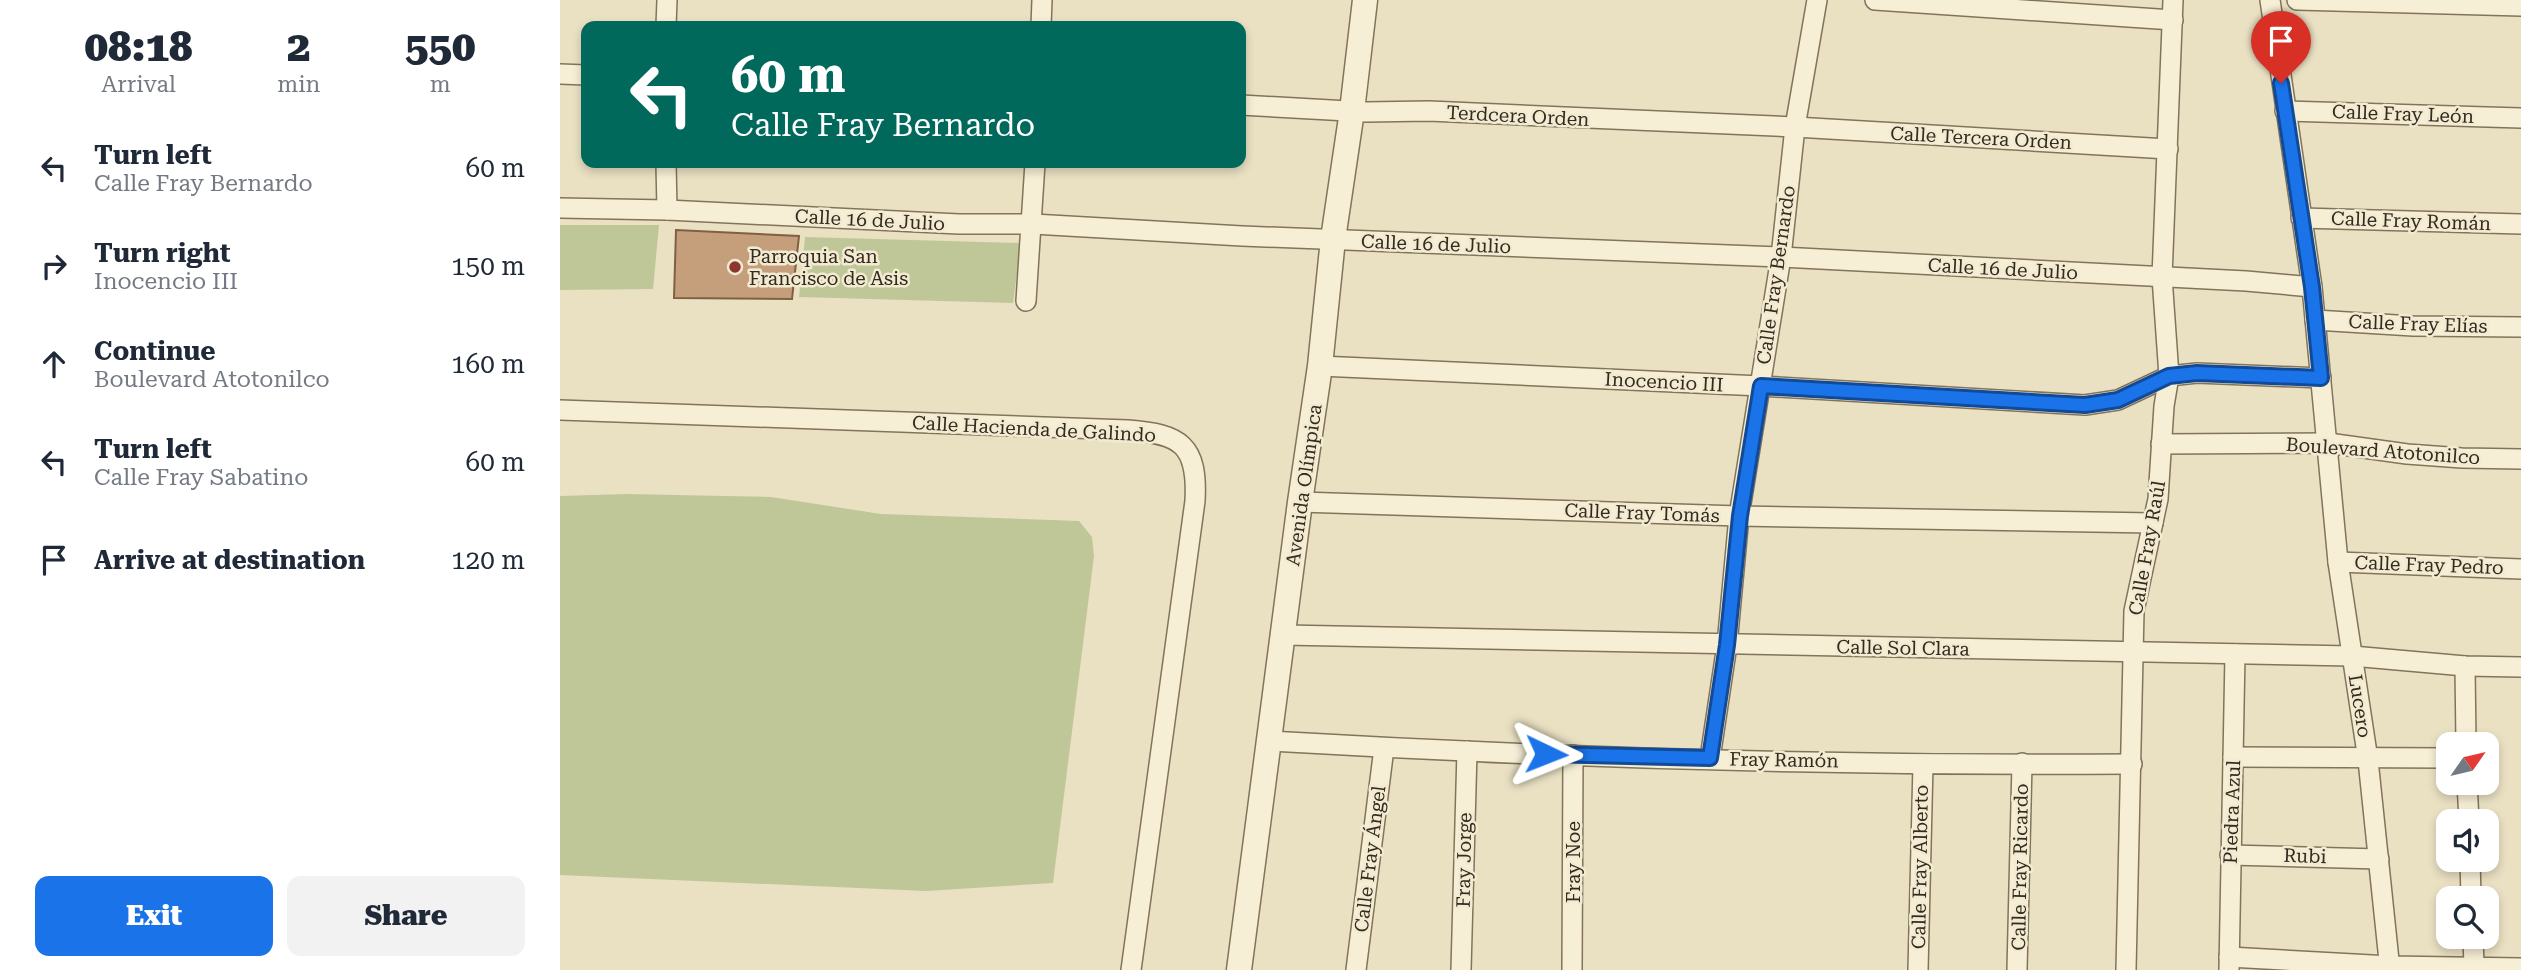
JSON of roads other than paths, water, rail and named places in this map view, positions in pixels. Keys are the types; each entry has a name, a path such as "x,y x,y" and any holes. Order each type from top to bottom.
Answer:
{"street":[{"path":"666,21 667,0"},
{"path":"1041,21 1042,0"},
{"name":"Avenida Olímpica","path":"1240,970 1320,366 1333,239 1352,111 1364,0"},
{"name":"Calle Fray Bernardo","path":"1710,758 1727,645 1740,516 1780,257 1795,127 1817,0"},
{"path":"1875,0 2173,10"},
{"name":"Lucero","path":"2270,0 2312,287 2338,562 2368,760 2390,968"},
{"path":"2297,0 2521,6"},
{"name":"Calle Fray Raúl","path":"2126,970 2134,611 2158,499 2169,376 2162,276 2173,10"},
{"path":"560,74 581,75"},
{"name":"Terdcera Orden","path":"1246,105 1795,127"},
{"name":"Calle Fray León","path":"2285,111 2521,118"},
{"name":"Calle Tercera Orden","path":"1795,127 2168,149"},
{"path":"666,168 667,209"},
{"path":"1026,301 1035,168"},
{"name":"Calle 16 de Julio","path":"560,208 667,209 959,224 1033,224 1780,257 2162,276 2312,287"},
{"name":"Calle Fray Román","path":"2301,218 2521,224"},
{"name":"Calle Fray Elías","path":"2315,320 2413,326 2521,327"},
{"name":"Inocencio III","path":"1320,366 1761,386 2085,405 2118,400 2169,376"},
{"path":"2169,376 2197,373 2321,378"},
{"name":"Calle Hacienda de Galindo","path":"560,410 1128,430 1156,432 1171,437 1184,447 1193,460 1197,478 1195,501 1131,970"},
{"name":"Boulevard Atotonilco","path":"2161,444 2328,443 2407,454 2521,459"},
{"name":"Calle Fray Tomás","path":"1300,502 1740,516 2153,523"},
{"name":"Calle Fray Pedro","path":"2338,562 2521,569"},
{"name":"Calle Sol Clara","path":"1284,635 2352,656 2465,666 2521,667"},
{"name":"Piedra Azul","path":"2229,964 2235,654"},
{"path":"2465,666 2466,732"},
{"name":"Fray Ramón","path":"1269,741 1573,755 1923,764 2132,764"},
{"name":"Calle Fray Ángel","path":"1356,970 1384,748"},
{"name":"Fray Jorge","path":"1461,970 1467,751"},
{"name":"Fray Noe","path":"1572,970 1573,755"},
{"path":"2234,757 2368,760 2436,758"},
{"name":"Calle Fray Ricardo","path":"2017,970 2022,763"},
{"name":"Calle Fray Alberto","path":"1918,970 1923,764"},
{"name":"Rubi","path":"2231,855 2379,859"},
{"path":"2473,949 2474,967"},
{"path":"2229,964 2521,968"}],"place":[{"name":"Parroquia San Francisco de Asis","path":"735,267"}]}
